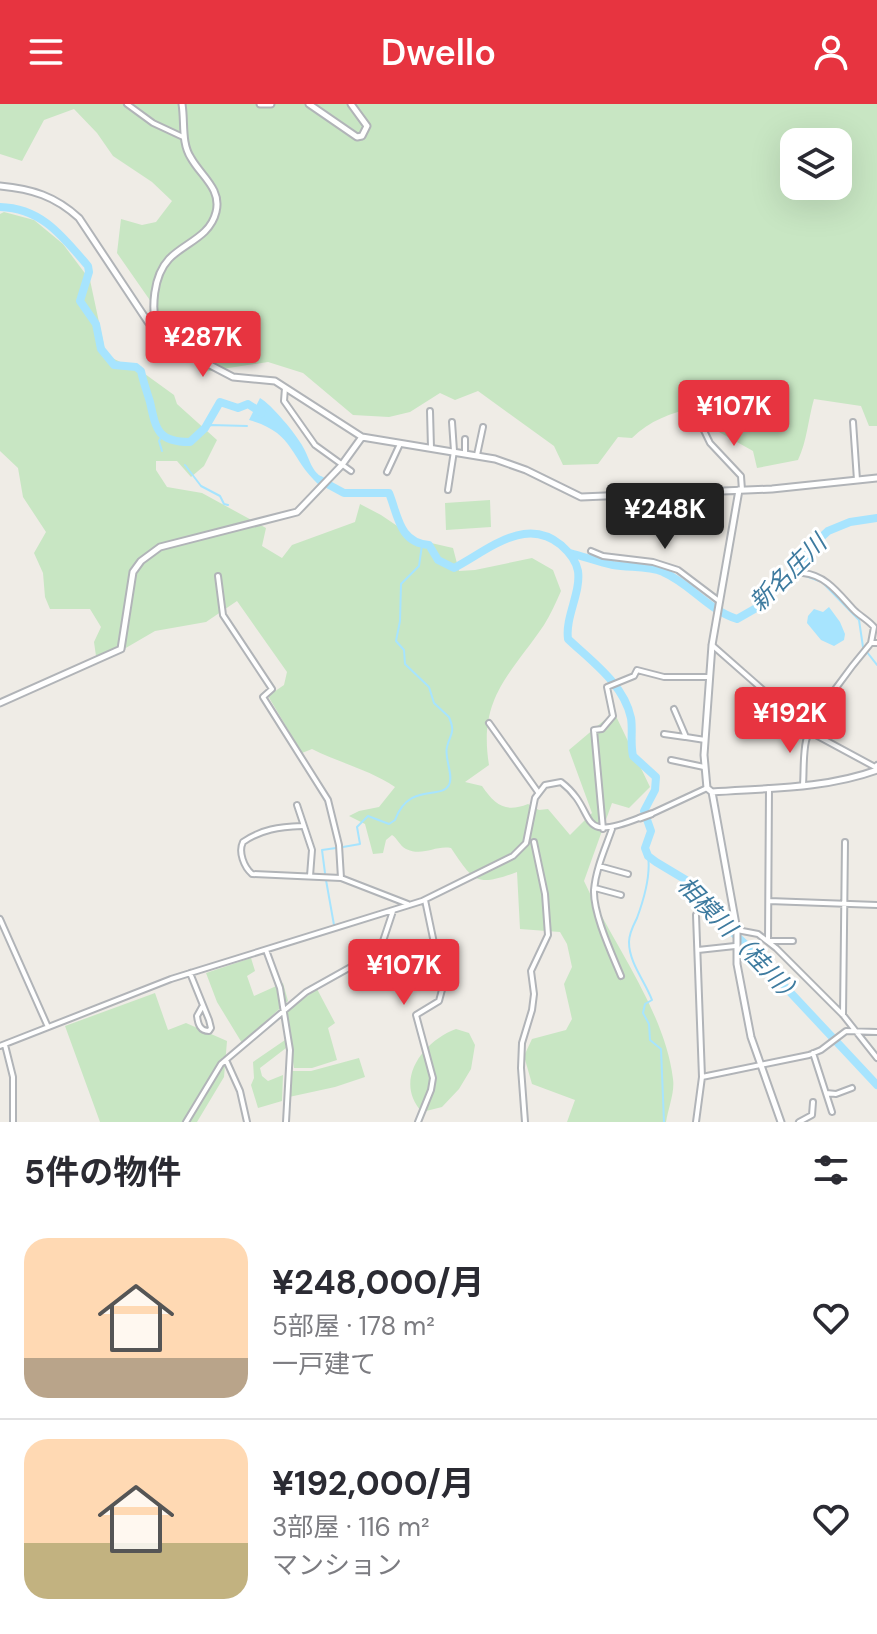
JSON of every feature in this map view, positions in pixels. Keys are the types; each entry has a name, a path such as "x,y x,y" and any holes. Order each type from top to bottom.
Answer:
{"street":[{"path":"127,104 153,123 185,138"},
{"path":"158,335 153,317 154,294 163,268 176,253 201,236 216,212 213,187 189,156 182,104"},
{"path":"260,104 271,104"},
{"path":"309,104 357,137 362,136 368,130 367,126 351,104"},
{"path":"0,186 32,189 79,218 158,335 221,373 275,381 362,437 477,455 526,470 581,497 772,489 877,478"},
{"path":"285,388 284,401 315,445 351,471"},
{"path":"430,411 431,448"},
{"path":"696,414 710,443 741,476 712,645 705,768 737,930 736,942 751,1037 781,1122"},
{"path":"448,490 454,451 452,422"},
{"path":"853,422 857,480"},
{"path":"477,455 483,427"},
{"path":"0,703 121,649 133,572 141,561 160,547 291,515 304,507 342,465 362,437"},
{"path":"465,439 465,453"},
{"path":"387,472 400,444"},
{"path":"591,551 603,556 653,562 678,570 719,602"},
{"path":"803,573 824,579 874,627 874,643 864,650 810,731 804,753 803,785"},
{"path":"218,576 223,615 272,689 263,697 328,800 339,845 341,878"},
{"path":"712,645 810,731 877,768"},
{"path":"603,829 594,730 602,729 613,716 606,689 634,676 637,670 664,677 709,677"},
{"path":"674,709 686,737"},
{"path":"489,723 538,792"},
{"path":"664,734 705,740"},
{"path":"671,760 705,768"},
{"path":"13,1122 13,1077 2,1046 190,973 425,900 513,856 526,843 538,792 545,785 561,782 573,791 588,820 603,829 612,829 710,790 803,785 859,777 877,768"},
{"path":"768,941 769,788"},
{"path":"297,805 312,850 310,877"},
{"path":"302,826 273,827 243,842 241,853 247,870 252,874 341,878 410,905"},
{"path":"612,829 595,888 599,915 621,976"},
{"path":"525,1122 522,1043 532,1010 534,994 531,971 548,935 545,894 534,842"},
{"path":"843,1015 845,842"},
{"path":"599,866 628,874"},
{"path":"595,888 621,895"},
{"path":"418,1122 433,1078 416,1015 439,1001 443,986 425,900"},
{"path":"769,901 877,905"},
{"path":"186,1122 226,1060 306,992 374,954 381,947 393,911"},
{"path":"696,915 702,1077 696,1122"},
{"path":"0,919 48,1027"},
{"path":"737,930 746,930 768,941 843,1015 877,1058"},
{"path":"768,941 793,941"},
{"path":"697,950 736,942"},
{"path":"266,950 280,988 290,1056 286,1122"},
{"path":"190,973 211,1028 209,1031 198,1024 197,1016 202,1007"},
{"path":"702,1077 813,1053 846,1031 877,1032"},
{"path":"813,1053 832,1112"},
{"path":"226,1060 240,1091 247,1122"},
{"path":"826,1093 836,1094 852,1088"},
{"path":"799,1122 812,1115 813,1102"}],"green space":[{"path":"0,104 877,104 877,426 869,426 861,406 814,399 798,460 757,468 753,451 719,432 695,408 661,418 632,438 618,437 598,464 563,465 554,446 478,391 455,400 440,393 410,412 389,417 353,415 303,373 268,362 203,372 165,332 163,319 117,253 121,219 142,225 156,222 172,201 152,182 113,156 74,109 44,120 22,161 0,154"},
{"path":"4,212 34,220 63,244 90,280 106,355 145,374 174,395 177,404 217,440 204,466 191,477 177,461 156,461 156,470 167,487 202,493 266,528 262,546 282,558 292,545 355,522 360,504 418,540 453,548 459,571 532,558 553,570 561,591 547,621 509,674 493,704 488,722 489,765 465,782 482,786 501,806 513,808 528,804 539,810 548,809 570,835 592,813 569,750 614,712 650,787 629,808 612,803 584,881 660,1028 673,1084 666,1122 567,1122 575,1100 532,1084 524,1056 532,1039 566,1030 572,1019 564,984 572,967 567,944 560,932 520,929 517,872 493,879 477,878 465,868 451,848 412,851 392,835 386,840 383,853 373,854 365,824 349,816 379,807 395,787 312,749 302,753 268,696 284,685 287,672 237,601 206,622 155,631 112,656 96,656 94,642 101,627 90,609 50,609 45,597 43,573 34,553 46,532 23,497 18,468 0,451 0,214"},
{"path":"490,500 491,527 446,530 445,503"},
{"path":"251,958 255,971 247,976 254,996 283,983 288,1001 242,1043 217,1002 206,973"},
{"path":"317,989 335,1023 328,1028 337,1060 312,1068 294,1068 285,1012"},
{"path":"155,993 168,1030 186,1023 227,1041 224,1077 197,1122 100,1122 65,1026"},
{"path":"456,1029 469,1033 475,1045 471,1069 459,1089 442,1107 422,1112 410,1088 411,1075 423,1052"},
{"path":"285,1040 286,1048 260,1068 262,1076 268,1081 283,1075 282,1101 258,1108 251,1085 253,1062"},
{"path":"359,1058 365,1077 289,1097 292,1071 311,1071"}],"water":[{"path":"260,398 300,441 314,469 325,479 319,485 283,439 264,425 249,420"},
{"path":"829,607 845,634 844,640 834,646 821,640 807,623 814,609 823,612"}],"waterway":[{"name":"相模川（桂川）","path":"0,207 40,218 88,266 80,301 96,324 101,349 114,365 136,367 141,371 154,420 165,437 190,442 205,428 220,402 238,408 248,404 262,413"},
{"path":"205,428 211,425 247,426"},
{"path":"162,436 159,441 162,451"},
{"path":"185,465 201,486 220,496 228,505"},
{"name":"相模川（桂川）","path":"320,480 344,493 389,493 401,526 411,539 429,545 438,560 454,568 493,545 520,535 547,537 567,550 578,571 568,639 606,674 621,694 631,718 633,756 656,777 655,790 644,811 651,831 645,848 648,856 686,880 713,914 877,1085"},
{"name":"新名庄川","path":"570,553 613,565 663,572 717,610 737,619 758,607 779,583 800,566 813,545 828,531 850,522 877,518"},
{"path":"343,847 360,844 357,827 368,816 389,824 408,801 449,785 446,751 452,730 449,717 434,703 429,687 405,664 404,650 396,641 401,584 419,566 422,545"},
{"path":"784,579 803,575 822,582 859,620 863,647 877,665"},
{"path":"325,873 322,850 336,848"},
{"path":"648,856 646,887 629,942 634,965 652,1000 645,1004 643,1013 649,1024 650,1040 661,1049 664,1122"},
{"path":"326,880 334,925"}]}
